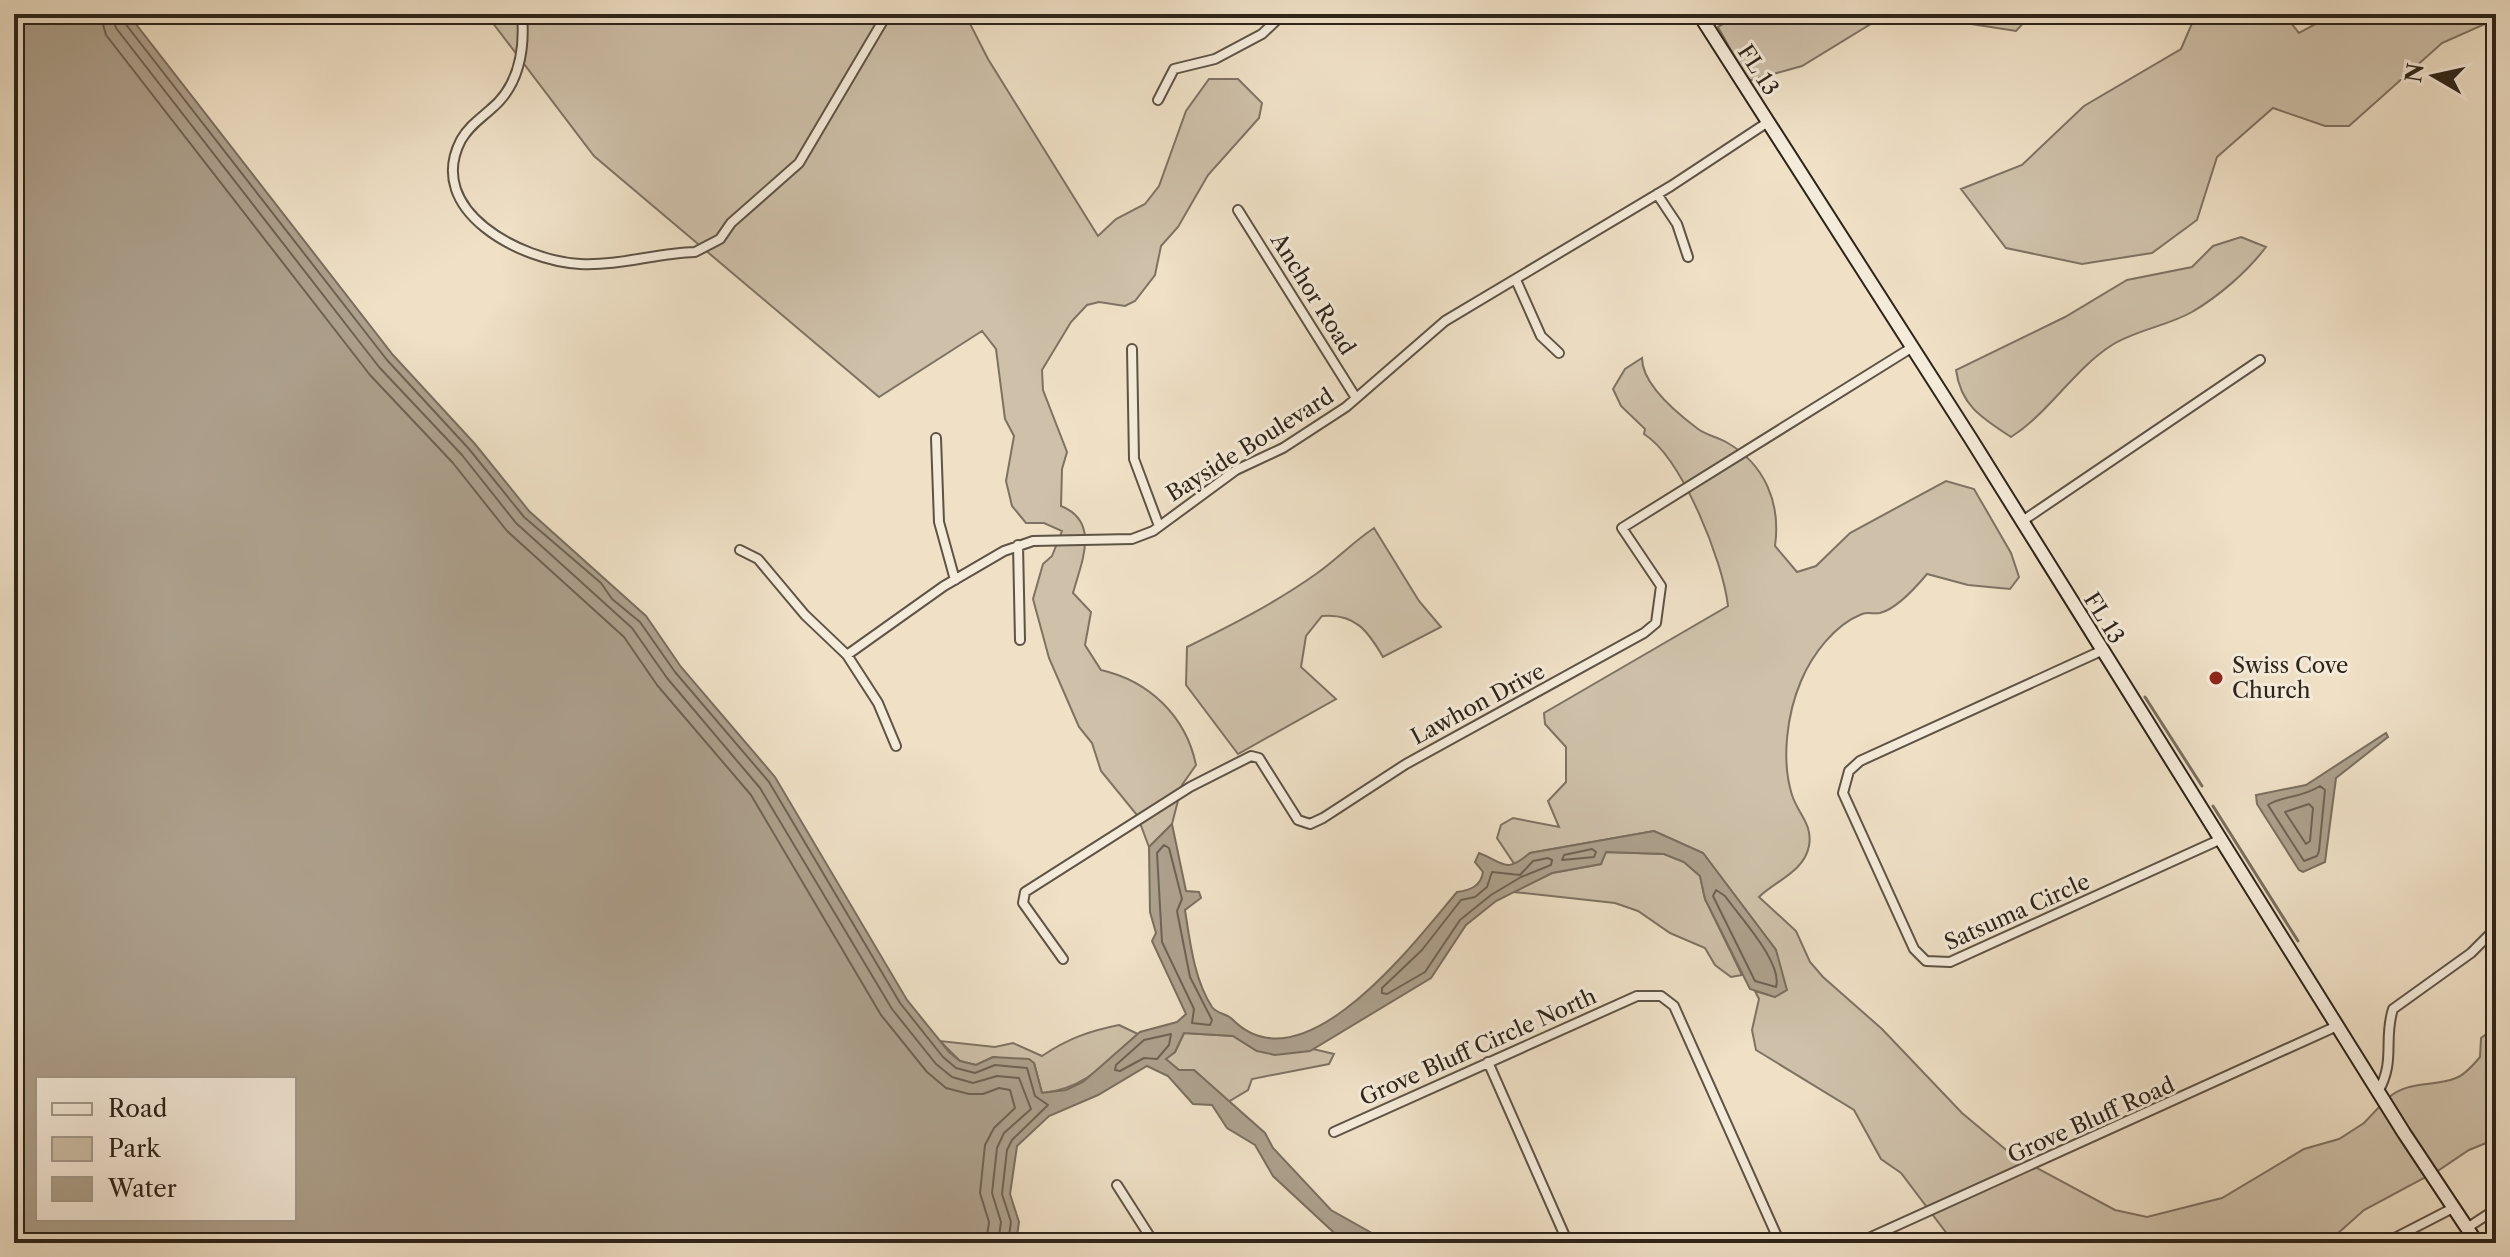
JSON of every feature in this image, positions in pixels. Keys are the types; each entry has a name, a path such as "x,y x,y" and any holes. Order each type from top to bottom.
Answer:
{"main road":[{"name":"FL 13","path":"1699,14 2378,1092 2477,1243"}],"street":[{"path":"522,14 522,52 514,80 504,96 472,125 461,140 454,168 456,187 475,219 508,242 543,257 581,264 695,252 720,239 731,223 799,163 887,14"},
{"path":"1158,100 1174,69 1215,59 1262,34 1283,14"},
{"name":"Bayside Boulevard","path":"847,655 955,580 1018,545 1045,540 1132,539 1159,526 1236,470 1308,433 1356,398 1445,321 1657,194 1768,122"},
{"path":"1657,194 1677,224 1688,257"},
{"name":"Anchor Road","path":"1238,210 1356,398"},
{"path":"1516,280 1541,336 1559,353"},
{"name":"Lawhon Drive","path":"1063,959 1023,903 1025,892 1190,787 1251,756 1259,758 1298,820 1316,822 1406,764 1644,633 1656,623 1661,586 1622,528 1911,348"},
{"path":"1132,349 1134,459 1159,526"},
{"path":"2021,522 2260,360"},
{"path":"936,438 939,522 955,580"},
{"path":"1018,545 1020,640"},
{"path":"740,550 758,559 805,615 847,655 878,703 896,746"},
{"name":"Satsuma Circle","path":"2101,651 1860,761 1849,771 1843,793 1914,949 1926,961 1950,962 2219,840"},
{"path":"2378,1092 2390,1072 2388,1024 2393,1009 2471,953 2496,928"},
{"name":"Grove Bluff Circle North","path":"1334,1132 1637,996 1661,996 1674,1006 1780,1243"},
{"name":"Grove Bluff Road","path":"1858,1243 2337,1026"},
{"path":"1488,1062 1568,1243"},
{"path":"1117,1185 1154,1243"},
{"path":"2385,1243 2453,1208"},
{"path":"2467,1228 2496,1209"}],"green space":[{"path":"486,14 965,14 988,59 1098,236 1116,219 1145,204 1159,186 1186,111 1209,79 1238,79 1262,103 1259,118 1208,175 1178,227 1161,246 1155,275 1135,301 1125,306 1099,302 1087,305 1071,322 1042,370 1043,390 1067,452 1062,469 1061,506 1081,522 1084,533 1083,557 1073,593 1091,612 1085,645 1101,670 1135,683 1163,703 1184,731 1196,765 1182,785 1172,824 1149,847 1137,815 1101,771 1092,743 1079,727 1049,658 1033,599 1043,564 1052,556 1062,531 1044,523 1026,523 1012,506 1006,481 1014,436 1005,419 996,349 982,331 879,397 594,156"},
{"path":"1741,14 1887,14 1802,66 1748,81 1718,27"},
{"path":"1941,14 2032,14 2016,31 1965,23"},
{"path":"2196,14 2284,14 2299,33 2334,14 2492,14 2494,20 2442,43 2349,126 2325,126 2273,108 2217,157 2197,220 2152,253 2082,264 2006,248 1961,189 2022,165 2084,106 2181,49"},
{"path":"2241,237 2266,247 2232,283 2192,312 2112,345 2085,366 2038,416 2011,437 1982,417 1968,402 1956,370 2065,317 2127,280 2192,267 2213,246"},
{"path":"1642,358 1648,378 1671,407 1701,431 1740,451 1760,473 1772,500 1775,546 1797,572 1816,566 1850,533 1946,481 1974,489 2011,553 2019,577 2010,589 1968,585 1927,574 1893,607 1880,613 1862,614 1842,625 1825,642 1806,671 1792,708 1786,752 1792,795 1809,831 1809,846 1801,863 1759,897 1796,931 1810,962 1823,977 1882,1029 1962,1113 2011,1154 2115,1210 2147,1217 2222,1198 2304,1149 2339,1139 2364,1123 2380,1106 2426,1177 2364,1210 2327,1243 1954,1243 1901,1173 1881,1159 1854,1110 1756,1050 1752,1030 1759,999 1755,991 1775,997 1776,950 1703,853 1654,831 1530,853 1515,865 1497,838 1501,825 1513,818 1559,827 1548,801 1566,782 1566,747 1545,724 1544,713 1728,606 1709,538 1686,487 1658,446 1644,434 1645,429 1621,406 1613,389 1625,369"},
{"path":"1374,528 1419,601 1441,627 1383,657 1366,632 1352,621 1343,617 1322,616 1306,636 1301,667 1336,699 1238,754 1186,685 1187,647 1285,595"},
{"path":"1605,852 1664,854 1684,862 1700,876 1705,899 1742,975 1731,977 1715,965 1705,948 1670,933 1638,911 1615,903 1514,892 1552,873 1601,864"},
{"path":"1119,1025 1138,1034 1083,1080 1042,1093 1034,1063 993,1057 976,1065 960,1061 940,1041 995,1047 1013,1043 1042,1056 1079,1036"},
{"path":"2496,1027 2496,1139 2469,1150 2436,1172 2388,1098 2413,1086 2448,1081 2463,1074 2480,1057 2481,1038"},
{"path":"1184,1033 1233,1036 1257,1051 1313,1049 1334,1054 1329,1064 1252,1079 1248,1090 1228,1102 1194,1070 1179,1070 1165,1059 1175,1052"}],"water":[{"path":"14,14 128,14 393,355 475,444 529,511 646,616 681,667 775,777 907,1000 949,1052 960,1061 976,1065 993,1057 1029,1059 1034,1063 1042,1093 1066,1090 1083,1082 1140,1032 1177,1022 1186,1014 1152,941 1156,933 1150,912 1149,847 1172,824 1186,891 1199,892 1201,898 1185,910 1201,985 1214,1009 1260,1036 1291,1037 1324,1024 1356,1001 1387,973 1457,892 1478,884 1483,872 1475,862 1479,853 1510,865 1530,853 1654,831 1703,853 1776,950 1787,990 1775,997 1750,989 1705,899 1700,876 1684,862 1664,854 1606,852 1601,864 1552,873 1496,901 1466,925 1431,978 1310,1051 1275,1055 1257,1051 1233,1036 1184,1033 1175,1052 1166,1059 1179,1070 1194,1070 1265,1133 1273,1148 1331,1210 1377,1236 1376,1243 1345,1243 1273,1176 1255,1145 1227,1128 1212,1105 1193,1104 1168,1076 1147,1066 1098,1095 1049,1116 1017,1146 1010,1194 1019,1222 1016,1243 14,1243"},
{"path":"2386,733 2388,737 2336,778 2325,862 2303,872 2299,870 2257,804 2256,795 2306,785"}],"waterway":[{"path":"2145,697 2202,786"},
{"path":"2213,806 2298,941"}],"place":[{"name":"Swiss Cove Church","path":"2216,678"}]}
